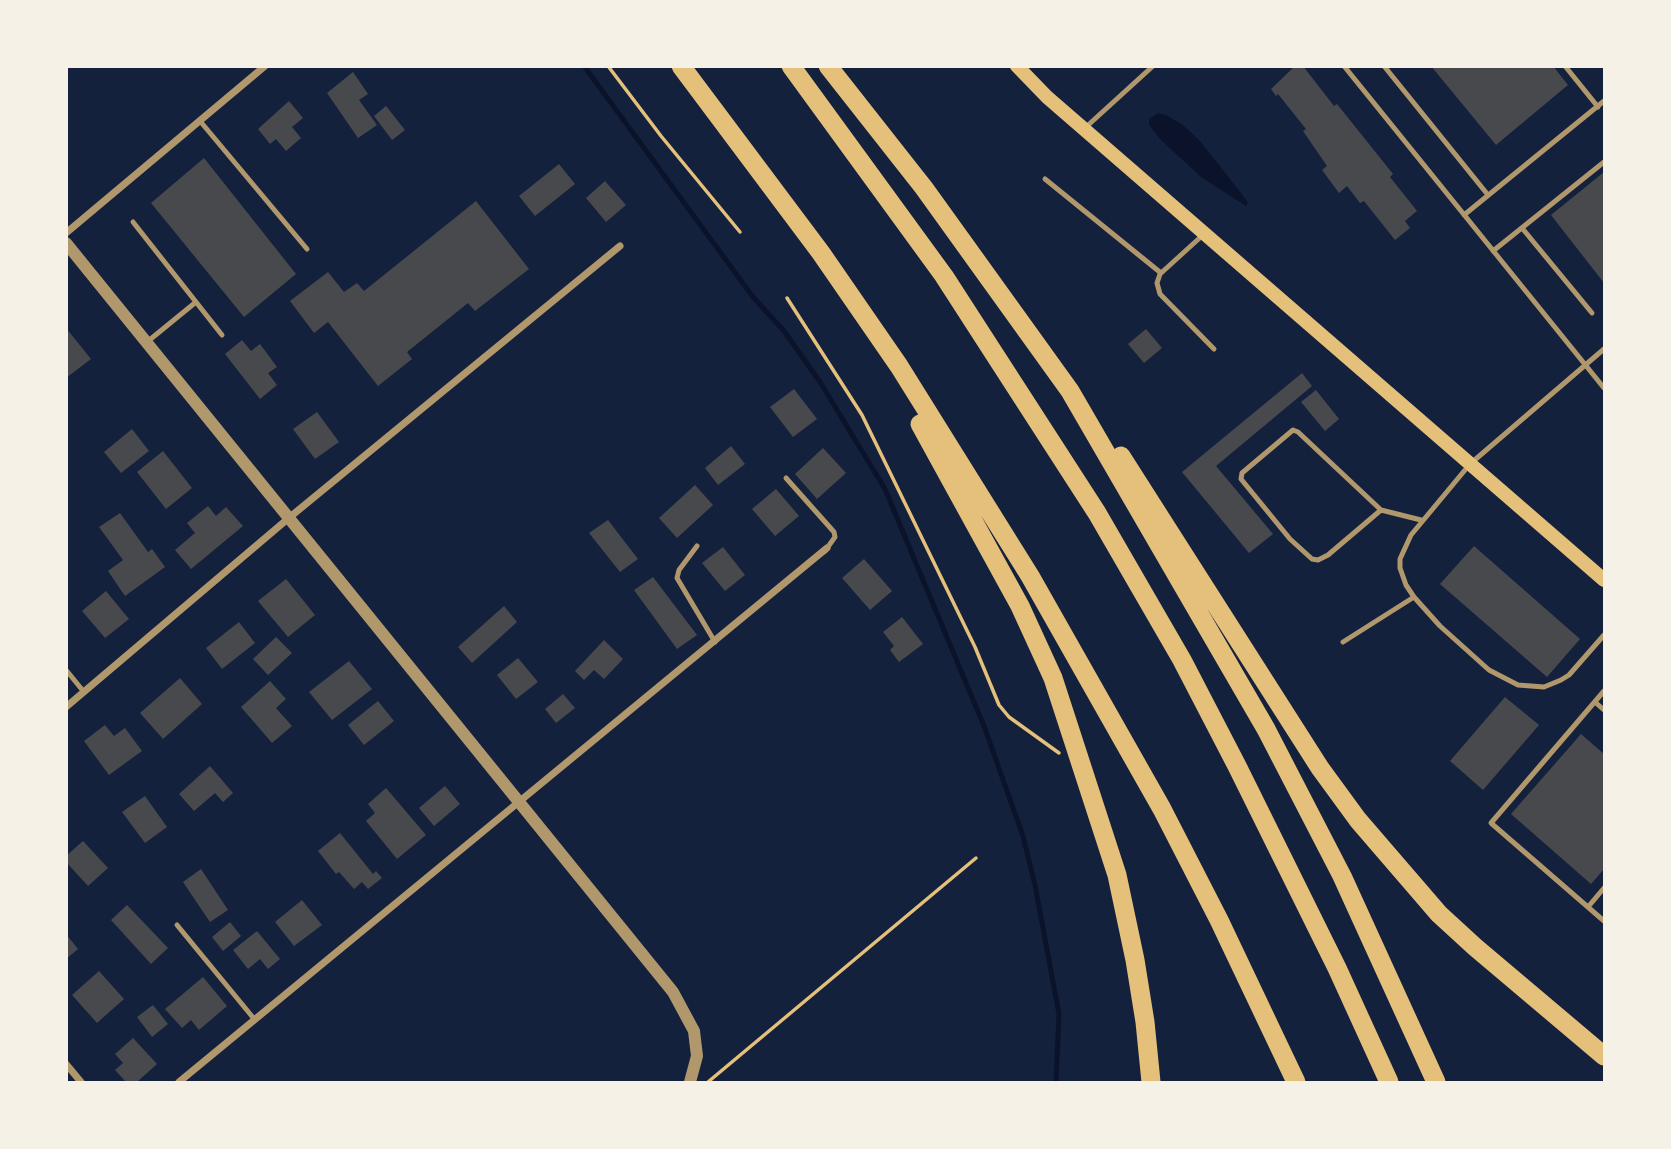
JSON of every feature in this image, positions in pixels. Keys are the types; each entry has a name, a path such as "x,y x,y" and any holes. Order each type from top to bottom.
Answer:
{"highway":[{"path":"681,66 821,253 907,378 1030,576 1101,698 1219,920 1296,1083"},
{"path":"792,66 944,276 1097,513 1182,660 1244,778 1321,932 1389,1083"},
{"path":"828,66 932,198 1070,391 1102,428 1320,768 1377,843 1419,893 1458,932 1605,1056"},
{"path":"821,253 933,446 1020,606 1053,678 1117,875 1133,948 1145,1022 1151,1083"},
{"path":"1070,391 1266,729 1342,876 1436,1083"}],"main road":[{"path":"1017,66 1083,129 1605,580"}],"street":[{"path":"66,233 265,66"},
{"path":"66,243 673,992 694,1031 696,1056 690,1083"},
{"path":"66,707 290,517 620,246"},
{"path":"179,1083 826,549"},
{"path":"66,1065 81,1083"}],"lane":[{"path":"1083,129 1153,66"},
{"path":"1344,66 1605,388"},
{"path":"1384,66 1488,195"},
{"path":"1565,66 1598,107"},
{"path":"1464,215 1605,101"},
{"path":"200,121 307,249"},
{"path":"1493,251 1605,162"},
{"path":"1045,179 1161,272"},
{"path":"132,222 222,335"},
{"path":"1522,228 1592,313"},
{"path":"1204,234 1161,272 1157,283 1160,294 1214,349"},
{"path":"147,342 196,302"},
{"path":"1605,349 1470,464 1421,520 1400,559 1402,577 1413,597 1440,626 1489,670 1518,685 1535,688 1561,680 1569,675 1605,635"},
{"path":"1381,510 1328,555 1318,560 1312,559 1282,529 1241,479 1242,473 1293,430 1381,510 1421,520"},
{"path":"786,478 834,532 835,537 826,549"},
{"path":"697,546 683,563 677,578 715,642"},
{"path":"1343,642 1413,597"},
{"path":"66,670 85,692"},
{"path":"1605,691 1491,823 1605,921"},
{"path":"1595,702 1605,710"},
{"path":"1588,907 1605,888"},
{"path":"177,925 255,1020"}],"path":[{"path":"608,66 740,232"},
{"path":"787,298 862,415 975,647 999,705 1009,717 1084,770"},
{"path":"708,1083 976,858"}],"water":[{"path":"1158,113 1183,125 1200,141 1248,202 1246,206 1201,177 1160,139 1149,125 1149,119"}],"building":[{"path":"1295,66 1303,66 1334,106 1337,104 1393,174 1390,177 1417,211 1405,221 1410,228 1395,240 1364,201 1360,203 1347,186 1339,193 1322,170 1327,166 1303,131 1306,129 1271,89"},
{"path":"1431,66 1553,66 1568,85 1496,145"},
{"path":"353,72 368,94 359,100 377,125 358,138 327,93"},
{"path":"289,101 303,118 292,127 301,138 286,151 276,139 270,144 258,129"},
{"path":"386,106 405,130 392,140 374,116"},
{"path":"204,158 296,274 244,317 151,203"},
{"path":"559,164 575,184 535,216 519,196"},
{"path":"1604,172 1604,283 1551,215"},
{"path":"605,181 626,205 606,222 586,198"},
{"path":"476,201 529,269 475,311 468,303 407,352 412,359 378,386 328,322 314,333 290,301 328,272 344,292 357,283 364,291"},
{"path":"66,328 91,359 66,378"},
{"path":"1146,329 1162,348 1144,363 1128,344"},
{"path":"242,340 251,351 260,344 277,367 268,373 277,385 260,399 225,354"},
{"path":"1302,373 1312,386 1216,466 1273,534 1249,553 1182,472"},
{"path":"794,389 817,419 793,437 770,407"},
{"path":"1316,390 1339,419 1325,431 1301,402"},
{"path":"317,412 339,442 315,459 293,429"},
{"path":"132,429 149,451 121,473 104,452"},
{"path":"731,446 745,464 718,485 705,468"},
{"path":"823,448 846,473 817,499 795,474"},
{"path":"163,451 192,488 166,509 137,472"},
{"path":"695,485 713,505 677,538 659,518"},
{"path":"776,489 799,516 775,536 752,509"},
{"path":"208,506 216,516 226,507 243,526 191,569 175,550 195,533 187,523"},
{"path":"120,513 148,552 152,549 165,567 125,596 108,571 123,560 99,527"},
{"path":"608,520 638,559 620,572 589,533"},
{"path":"1474,546 1580,639 1547,677 1440,584"},
{"path":"723,547 745,575 725,591 702,563"},
{"path":"864,559 892,591 870,610 842,578"},
{"path":"653,577 697,635 677,649 634,590"},
{"path":"286,579 315,615 288,637 258,601"},
{"path":"106,591 129,619 105,638 82,611"},
{"path":"504,606 517,622 472,663 458,647"},
{"path":"902,617 923,644 899,662 890,650 894,646 883,632"},
{"path":"239,622 255,643 222,669 206,648"},
{"path":"276,637 292,653 268,675 253,659"},
{"path":"604,640 623,659 604,679 594,670 584,680 575,671"},
{"path":"518,658 538,682 516,699 497,675"},
{"path":"349,661 372,689 332,720 309,692"},
{"path":"180,678 202,704 163,739 140,713"},
{"path":"270,681 286,699 276,708 292,726 272,743 241,707"},
{"path":"563,694 575,708 556,723 545,709"},
{"path":"1505,697 1539,725 1483,790 1450,761"},
{"path":"378,701 394,721 364,745 348,725"},
{"path":"105,725 114,736 125,728 142,751 109,775 84,741"},
{"path":"1581,734 1604,754 1604,869 1591,884 1511,814"},
{"path":"210,766 233,793 223,802 215,793 194,811 179,794"},
{"path":"445,786 460,804 434,826 419,808"},
{"path":"386,788 426,835 397,859 366,821 375,813 368,804"},
{"path":"145,796 167,827 145,843 122,812"},
{"path":"340,833 373,874 376,871 382,878 368,889 362,882 354,889 339,872 336,874 318,851"},
{"path":"83,841 108,868 88,886 66,862 66,856"},
{"path":"201,869 228,910 210,922 183,882"},
{"path":"302,900 322,925 294,946 275,922"},
{"path":"127,905 168,948 151,964 111,920"},
{"path":"230,922 241,936 223,951 212,937"},
{"path":"257,931 280,959 268,969 260,959 248,969 233,950"},
{"path":"66,934 78,949 66,959"},
{"path":"99,971 124,999 97,1023 72,995"},
{"path":"203,977 227,1006 199,1030 191,1020 182,1028 165,1009"},
{"path":"153,1005 168,1024 152,1037 137,1017"},
{"path":"133,1038 157,1064 137,1082 126,1082 115,1070 123,1063 115,1054"}],"waterway":[{"path":"584,66 753,297 784,331 820,382 885,489 984,726 1023,836 1059,1014 1056,1082"}]}
